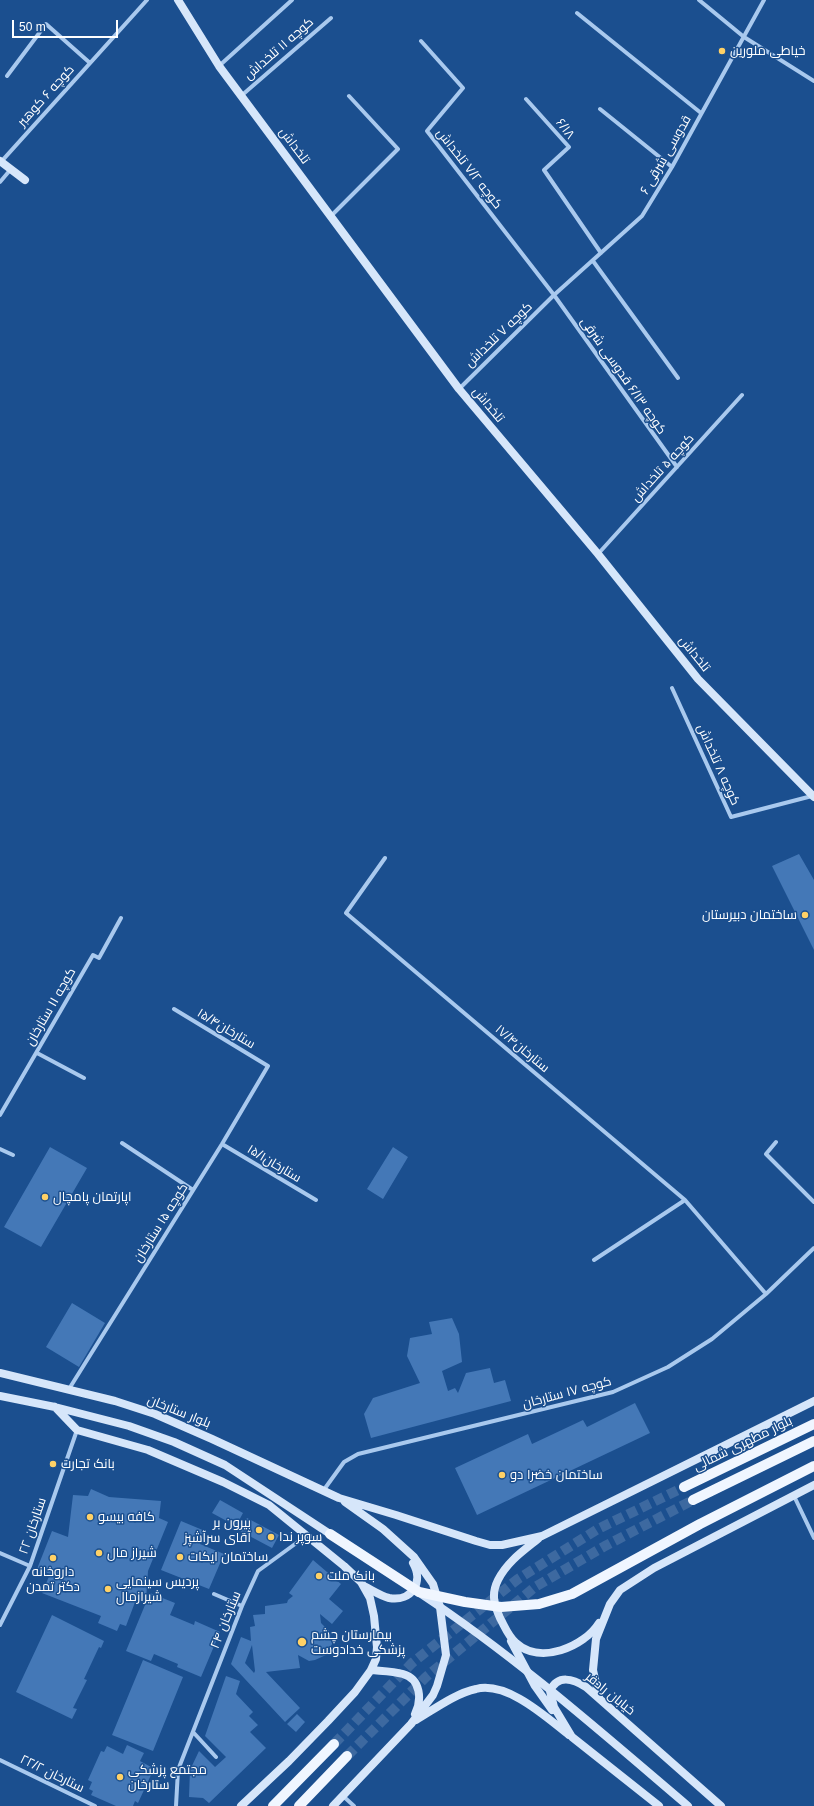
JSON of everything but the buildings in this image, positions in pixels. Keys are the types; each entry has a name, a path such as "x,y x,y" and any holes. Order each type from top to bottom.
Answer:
{"main road":[{"name":"تلخداش","path":"178,0 219,66 459,389 598,554 698,678 813,796"},
{"path":"0,161 25,180"},
{"name":"بلوار ستارخان","path":"0,1373 115,1401 155,1414 339,1498"},
{"path":"0,1396 55,1407 129,1426 174,1442 224,1465 458,1618 545,1685 688,1806"},
{"path":"572,1737 535,1686 494,1604 494,1590 498,1579 512,1559 542,1536 814,1401"},
{"path":"55,1407 77,1430 148,1450 223,1482 269,1505 344,1566 364,1586 370,1598 378,1647 376,1659 371,1670 355,1692 328,1721 289,1761 241,1806"},
{"name":"بلوار مطهرى شمالى","path":"684,1487 814,1424"},
{"path":"693,1500 814,1441"},
{"path":"419,1592 465,1602 501,1607 539,1604 557,1600 572,1594 700,1524 814,1466"},
{"path":"508,1634 517,1644 527,1650 542,1653 569,1649 583,1641 595,1630 620,1590 654,1568 814,1485"},
{"path":"339,1498 490,1545 502,1545 542,1536"},
{"path":"333,1806 411,1724 433,1695 438,1686 446,1655 440,1607 433,1584 414,1557 383,1529 339,1498"},
{"path":"364,1586 388,1598 398,1599 406,1597 416,1587 418,1579 417,1570 407,1552"},
{"path":"599,1697 593,1670 596,1639 610,1604"},
{"path":"371,1670 403,1674 416,1685 420,1699 419,1708 411,1724"},
{"name":"خیابان رادفر","path":"659,1806 572,1737 554,1707 550,1691 552,1685 563,1679 570,1679 581,1684 599,1697 721,1806"},
{"path":"411,1724 466,1692 476,1688 489,1688 517,1697 572,1737"},
{"path":"273,1806 334,1744"},
{"path":"299,1806 347,1756"}],"street":[{"name":"کوچه ۶ کوهبر","path":"0,161 147,0"},
{"path":"219,66 292,0"},
{"path":"699,0 744,37 814,81"},
{"name":"قدوسی شرقی ۶","path":"554,295 642,216 672,167 764,0"},
{"path":"577,13 701,113"},
{"name":"کوچه ۱۱ تلخداش","path":"241,96 331,18"},
{"path":"7,76 46,24 90,63"},
{"name":"کوچه ۷/۲ تلخداش","path":"421,41 463,88 427,131 554,295"},
{"path":"330,216 398,149 349,96"},
{"name":"۶/۱۸","path":"526,99 569,146 544,170 601,252"},
{"path":"600,109 672,167"},
{"path":"0,182 11,169"},
{"path":"593,261 678,378"},
{"name":"کوچه ۷ تلخداش","path":"459,389 554,295"},
{"name":"کوچه ۶/۱۳ قدوسی شرقی","path":"554,295 677,468"},
{"name":"کوچه ۵ تلخداش","path":"598,554 742,395"},
{"name":"کوچه ۸ تلخداش","path":"672,688 731,817 813,796"},
{"name":"ستارخان۱۷/۴","path":"385,858 346,913 685,1200 766,1294"},
{"name":"کوچه ۱۱ ستارخان","path":"0,1115 93,955 99,958 121,918"},
{"name":"ستارخان۱۵/۴","path":"174,1009 268,1066"},
{"path":"37,1053 84,1078"},
{"name":"کوچه ۱۵ ستارخان","path":"69,1389 222,1144 268,1066"},
{"path":"776,1142 766,1154 814,1202"},
{"path":"122,1143 193,1190"},
{"name":"ستارخان۱۵/۱","path":"222,1144 316,1200"},
{"path":"0,1149 12,1155"},
{"path":"594,1260 685,1200"},
{"name":"کوچه ۱۷ ستارخان","path":"323,1490 344,1462 358,1454 613,1392 668,1367 712,1338 766,1294 813,1251"},
{"name":"۲۲ ستارخان","path":"0,1625 30,1566 77,1430"},
{"path":"794,1495 814,1538"},
{"name":"۲۴ ستارخان","path":"176,1806 178,1770 242,1606 258,1571 306,1536"},
{"path":"0,1553 30,1566"},
{"path":"214,1594 242,1606"},
{"path":"193,1732 216,1756"},
{"name":"۲۲/۲ ستارخان","path":"0,1760 95,1806"},
{"path":"342,1796 354,1806"}],"tunnel":[{"path":"334,1744 412,1663 518,1579 598,1529 684,1487"},
{"path":"347,1756 426,1677 535,1587 605,1546 693,1500"}],"place":[{"name":"خیاطی ملورین","path":"722,51"},
{"name":"ساختمان دبیرستان","path":"805,915"},
{"name":"اپارتمان پامچال","path":"45,1197"},
{"name":"بانک تجارت","path":"53,1464"},
{"name":"ساختمان خضرا دو","path":"502,1475"},
{"name":"کافه بیسو","path":"90,1517"},
{"name":"بیرون بر آقای سرآشپز","path":"259,1530"},
{"name":"سوپر ندا","path":"271,1537"},
{"name":"شیراز مال","path":"99,1553"},
{"name":"ساختمان ایکات","path":"180,1557"},
{"name":"داروخانه دکتر تمدن","path":"53,1558"},
{"name":"بانک ملت","path":"319,1576"},
{"name":"پردیس سینمایی شیرازمال","path":"108,1589"},
{"name":"بیمارستان چشم پزشکی خدادوست","path":"302,1642"},
{"name":"مجتمع پزشکی ستارخان","path":"120,1777"}]}
